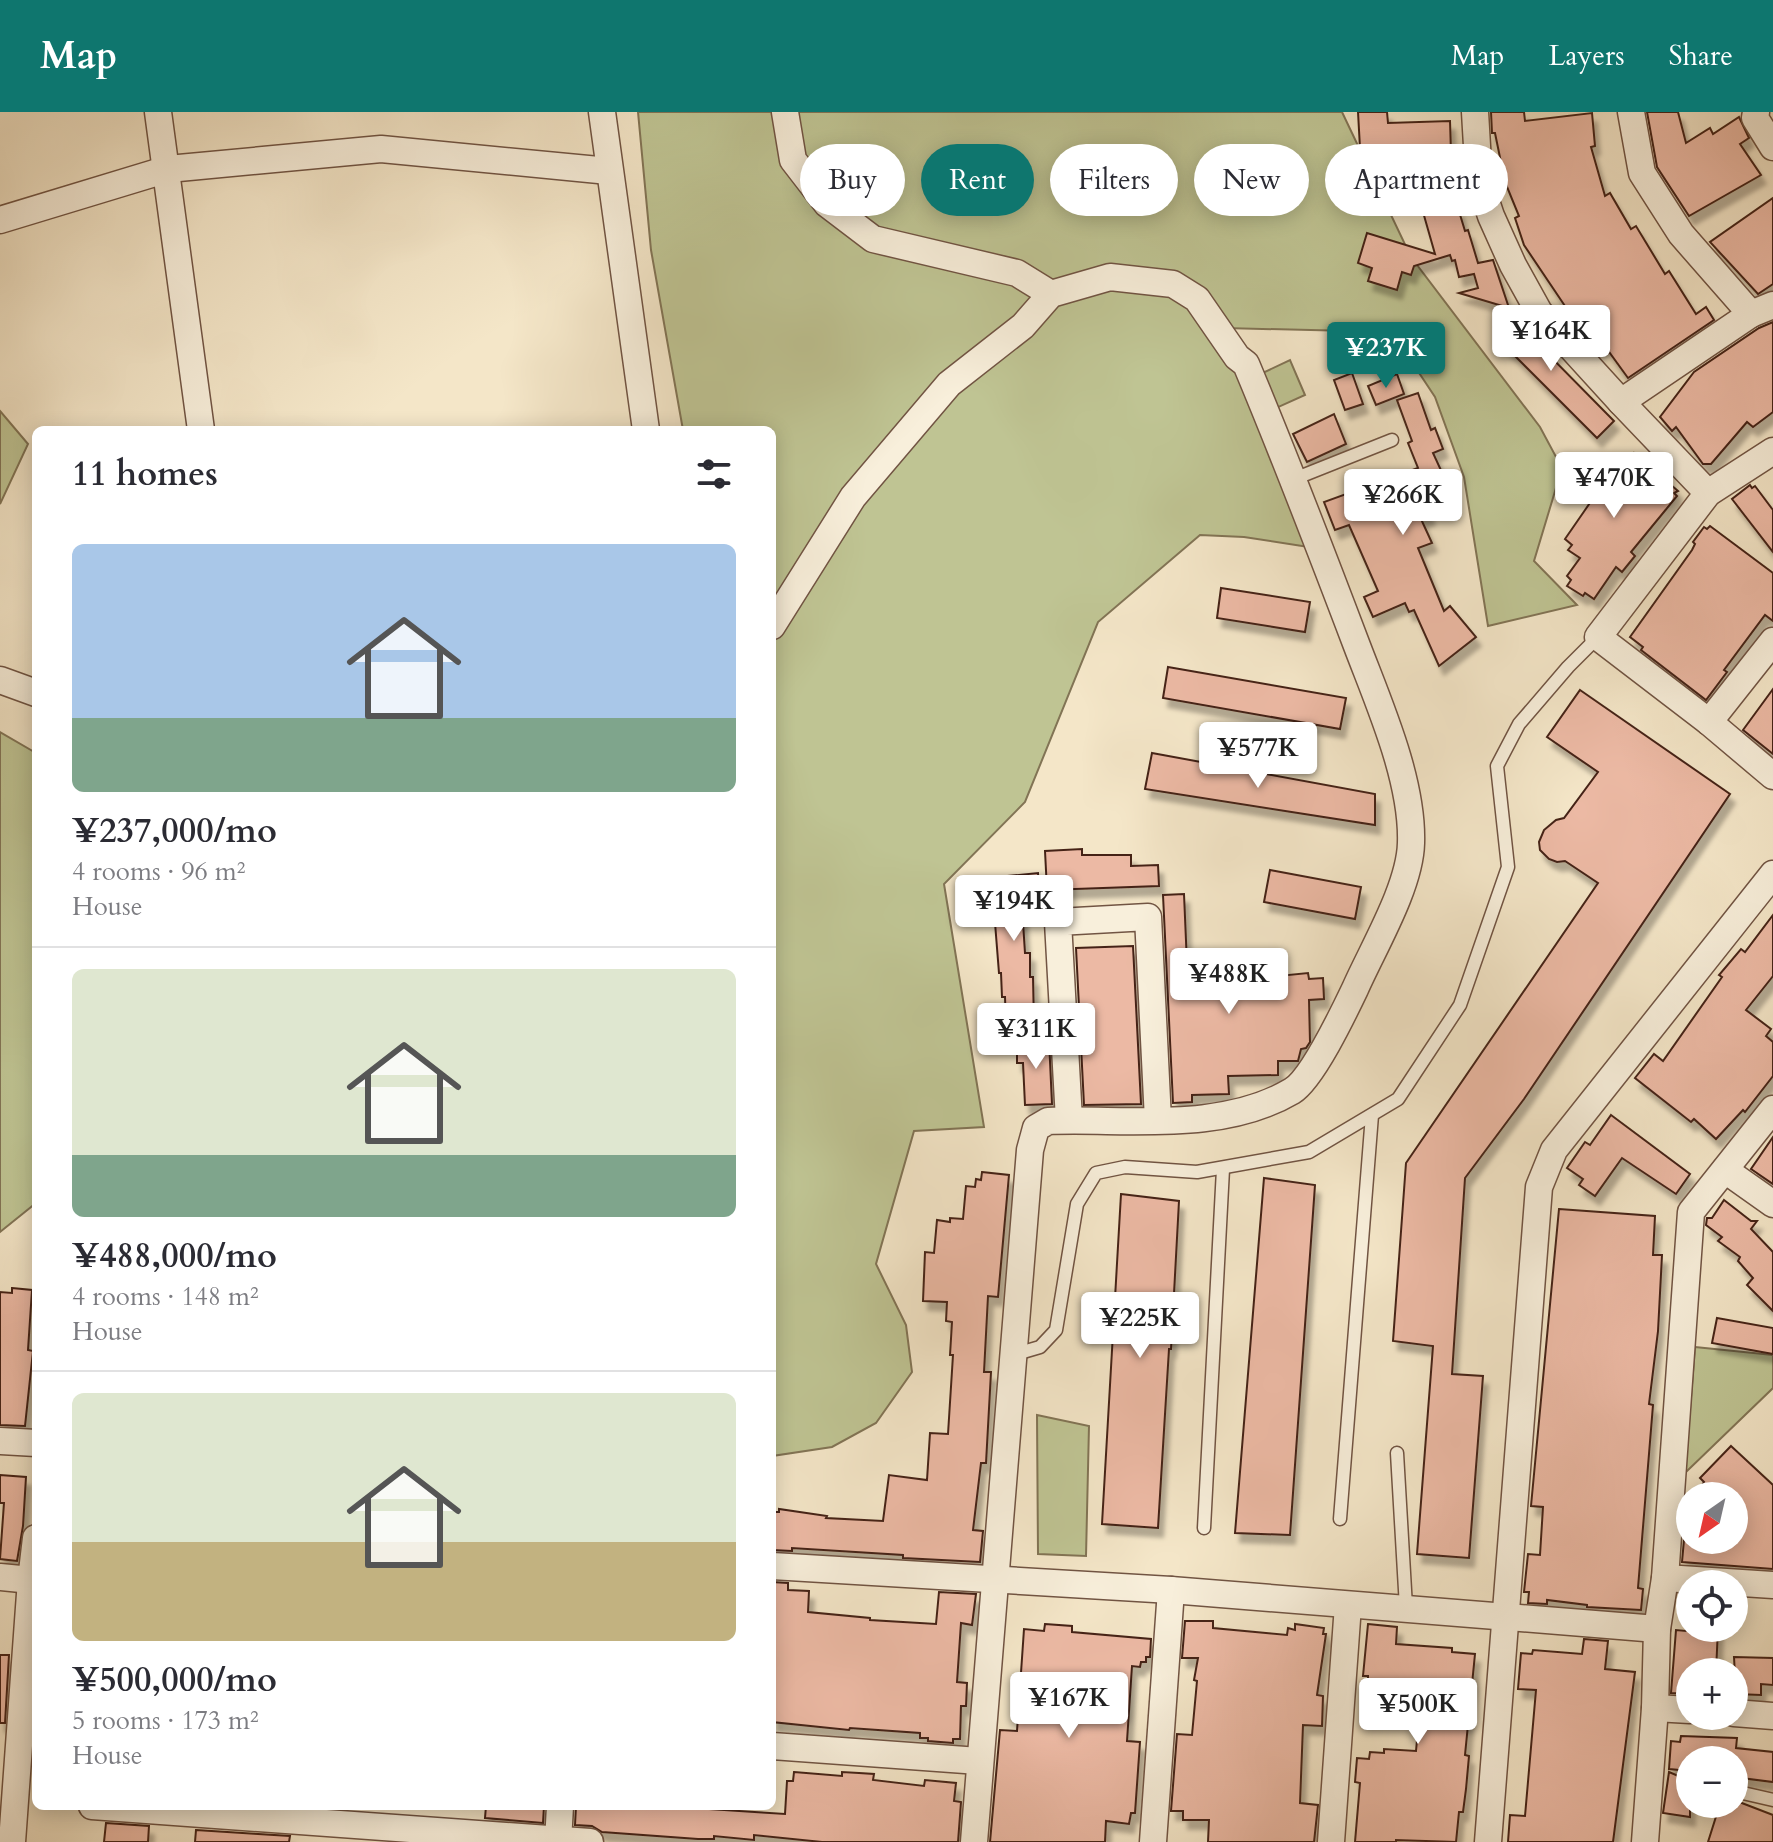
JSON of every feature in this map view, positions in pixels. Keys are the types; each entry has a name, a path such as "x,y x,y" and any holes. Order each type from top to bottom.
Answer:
{"street":[{"path":"158,112 200,426"},
{"path":"602,112 645,426"},
{"path":"785,112 793,160 827,204 873,239 1017,273 1051,294"},
{"path":"1475,112 1479,180 1513,265 1539,312 1708,493"},
{"path":"1621,402 1762,310 1681,234 1642,173 1631,112"},
{"path":"1756,112 1755,118 1773,147"},
{"path":"0,220 168,169 381,149 609,171"},
{"path":"776,620 853,497 949,384 1023,326 1051,294 1110,277 1173,284 1197,299 1237,357 1246,364 1294,479 1388,726 1408,802 1411,843 1407,874 1340,1021 1295,1090 1247,1110 1198,1118 1048,1121 1036,1128 1030,1150 1012,1355 974,1842"},
{"path":"1773,451 1708,493 1598,637 1709,722 1773,776"},
{"path":"1709,722 1773,641"},
{"path":"0,680 32,692"},
{"path":"1488,1842 1539,1187 1554,1150 1773,874"},
{"path":"1069,1120 1048,922 1148,917 1158,1120"},
{"path":"1645,1842 1655,1708 1657,1629 1665,1578 1691,1212 1773,1109"},
{"path":"1725,1170 1773,1204"},
{"path":"0,1441 32,1443"},
{"path":"776,1566 1171,1590 1657,1629"},
{"path":"12,1842 25,1801 9,1744 30,1694 32,1572"},
{"path":"0,1577 31,1580"},
{"path":"1665,1578 1773,1585"},
{"path":"1153,1842 1171,1590"},
{"path":"1331,1842 1348,1605"},
{"path":"1655,1708 1676,1709"},
{"path":"1748,1714 1773,1716"},
{"path":"776,1746 979,1761"},
{"path":"145,1810 590,1842"},
{"path":"558,1841 560,1810"}],"lane":[{"path":"1294,479 1392,440"},
{"path":"1012,1355 1040,1347 1056,1330 1077,1204 1096,1173 1125,1167 1197,1172 1309,1152 1398,1099 1460,1005 1508,867 1497,766 1519,724 1598,637"},
{"path":"1340,1519 1372,1115"},
{"path":"1204,1528 1223,1169"},
{"path":"1397,1453 1406,1607"},
{"path":"1748,1794 1773,1800"}],"green space":[{"path":"638,112 1342,112 1357,144 1325,144 1325,216 1391,216 1411,257 1540,427 1562,468 1534,561 1577,605 1488,626 1464,477 1435,397 1392,332 1225,328 1250,379 1290,360 1305,395 1265,413 1315,548 1244,537 1200,535 1098,622 1025,802 944,884 984,1127 914,1131 876,1264 906,1325 912,1372 876,1423 832,1447 776,1455 776,426 682,426 651,250"},
{"path":"0,411 28,444 0,504"},
{"path":"0,732 32,751 32,1206 0,1232"},
{"path":"1695,1347 1773,1355 1773,1388 1685,1473"},
{"path":"1037,1415 1089,1426 1086,1556 1038,1554"}],"building":[{"path":"1358,112 1387,112 1388,123 1450,121 1451,144 1360,144"},
{"path":"1491,112 1524,112 1525,121 1592,113 1595,146 1591,147 1605,196 1610,193 1631,229 1636,226 1665,274 1669,271 1696,314 1706,307 1714,320 1628,378 1604,345 1600,348 1571,310 1569,312 1524,245 1515,218 1519,216 1508,189 1508,144 1497,144 1495,133 1492,133"},
{"path":"1647,112 1678,112 1686,143 1710,128 1713,134 1739,117 1749,138 1740,144 1761,175 1689,216 1657,167"},
{"path":"1773,198 1773,284 1758,294 1710,242"},
{"path":"1424,216 1460,216 1478,263 1493,260 1509,308 1459,293 1478,288 1474,274 1459,277 1455,260 1452,261 1450,255 1414,266 1411,275 1402,272 1397,290 1368,281 1372,268 1358,263 1367,233 1435,254"},
{"path":"1513,307 1536,333 1532,338 1614,421 1597,438 1497,338 1501,334 1494,327"},
{"path":"1773,322 1773,412 1753,427 1747,422 1711,464 1703,464 1676,427 1672,431 1660,417 1694,372 1759,328"},
{"path":"1352,373 1363,404 1345,410 1334,380"},
{"path":"1397,374 1404,394 1376,405 1368,386"},
{"path":"1418,393 1431,430 1435,428 1443,449 1433,453 1445,479 1441,480 1444,487 1422,496 1430,516 1421,519 1432,543 1418,548 1444,611 1450,606 1476,637 1439,666 1414,610 1409,612 1405,603 1373,617 1364,597 1378,591 1349,525 1335,530 1324,502 1418,468 1397,400"},
{"path":"1334,414 1346,444 1307,462 1293,434"},
{"path":"1634,453 1678,491 1674,493 1677,496 1631,552 1635,556 1622,572 1616,567 1594,599 1585,593 1583,596 1567,586 1571,580 1567,576 1580,558 1568,550 1572,545 1565,539 1594,497 1572,481 1576,475 1573,473 1585,456 1615,477"},
{"path":"1750,485 1752,488 1755,486 1773,510 1773,552 1732,499"},
{"path":"1710,526 1773,573 1773,621 1765,615 1706,700 1641,650 1643,647 1630,637 1692,550 1693,542 1704,527 1707,529"},
{"path":"1221,588 1310,602 1305,632 1217,618"},
{"path":"1168,667 1346,698 1340,729 1163,698"},
{"path":"1773,689 1773,754 1743,730"},
{"path":"1580,690 1730,794 1524,1099 1465,1178 1452,1374 1483,1376 1469,1558 1417,1554 1433,1346 1393,1341 1406,1163 1598,883 1565,861 1549,859 1540,850 1539,842 1544,830 1556,820 1564,818 1598,772 1547,737"},
{"path":"1152,753 1375,794 1375,825 1145,789"},
{"path":"1082,849 1082,855 1131,855 1131,866 1158,865 1159,886 1047,890 1045,851"},
{"path":"1270,870 1361,887 1355,919 1264,902"},
{"path":"1038,873 1040,907 1022,907 1025,953 1030,953 1030,977 1033,977 1034,1025 1006,1026 1005,997 1002,997 988,878"},
{"path":"1184,894 1187,964 1218,963 1228,965 1228,970 1262,968 1263,973 1279,972 1279,976 1308,973 1309,979 1323,978 1324,999 1309,1000 1310,1042 1301,1049 1298,1061 1278,1061 1278,1075 1228,1076 1229,1094 1192,1095 1192,1102 1173,1103 1163,895"},
{"path":"1773,915 1773,976 1746,1010 1771,1029 1766,1036 1773,1042 1773,1076 1745,1112 1743,1110 1716,1139 1694,1119 1691,1122 1635,1078 1654,1054 1663,1061 1722,977 1719,975 1741,949 1745,952"},
{"path":"1133,946 1141,1104 1084,1105 1076,948"},
{"path":"1017,1040 1049,1040 1052,1104 1025,1105 1023,1063 1017,1063"},
{"path":"1611,1115 1690,1174 1676,1194 1622,1158 1595,1196 1579,1185 1583,1179 1567,1168 1585,1142 1590,1145"},
{"path":"1773,1137 1773,1184 1751,1169"},
{"path":"982,1172 1009,1175 998,1297 988,1296 984,1372 991,1372 986,1463 981,1463 973,1530 983,1531 980,1562 792,1548 792,1551 776,1550 776,1512 779,1509 826,1518 883,1521 889,1475 927,1480 930,1433 948,1434 953,1355 950,1355 952,1322 946,1321 947,1302 923,1301 925,1252 934,1253 937,1220 950,1222 950,1218 963,1219 966,1186 975,1187 976,1179 981,1180"},
{"path":"1264,1178 1315,1185 1290,1535 1235,1533"},
{"path":"1121,1194 1179,1201 1158,1528 1102,1524"},
{"path":"1724,1200 1751,1221 1757,1221 1751,1229 1773,1252 1773,1311 1747,1285 1753,1278 1738,1261 1740,1257 1718,1241 1722,1237 1706,1225 1707,1218 1712,1218"},
{"path":"1559,1209 1655,1216 1653,1255 1662,1255 1638,1588 1643,1589 1641,1610 1587,1607 1547,1600 1547,1604 1528,1603 1529,1592 1524,1592 1528,1554 1540,1555 1543,1507 1531,1506"},
{"path":"12,1288 32,1290 28,1350 32,1351 32,1360 25,1426 0,1425 0,1292 12,1293"},
{"path":"1717,1318 1773,1328 1773,1354 1712,1343"},
{"path":"1731,1446 1773,1485 1773,1569 1682,1562 1683,1554 1748,1554 1748,1482 1704,1482 1700,1478"},
{"path":"0,1475 26,1477 17,1561 0,1559 4,1503 0,1503"},
{"path":"776,1582 788,1583 788,1590 809,1591 808,1612 936,1624 939,1592 976,1594 972,1625 961,1623 957,1682 967,1683 966,1706 961,1706 960,1739 953,1739 953,1743 928,1741 928,1738 920,1738 920,1733 776,1722"},
{"path":"1185,1621 1213,1621 1213,1628 1287,1635 1288,1628 1295,1630 1295,1624 1324,1628 1323,1634 1326,1634 1317,1695 1323,1696 1322,1726 1303,1725 1300,1803 1318,1805 1314,1842 1208,1842 1209,1820 1183,1820 1183,1811 1171,1811 1177,1734 1192,1735 1197,1681 1194,1680 1198,1658 1182,1658"},
{"path":"1045,1624 1072,1626 1072,1632 1151,1639 1150,1657 1146,1657 1146,1662 1141,1662 1140,1667 1132,1666 1127,1741 1140,1742 1135,1813 1131,1813 1129,1824 1106,1821 1105,1842 990,1842 1000,1730 1017,1731 1024,1629 1044,1631"},
{"path":"1368,1624 1397,1627 1396,1644 1452,1648 1452,1652 1475,1654 1465,1755 1469,1756 1466,1789 1463,1812 1459,1812 1456,1842 1355,1842 1360,1783 1355,1782 1357,1758 1369,1759 1370,1752 1384,1753 1384,1749 1416,1751 1422,1685 1368,1680 1368,1676 1363,1676"},
{"path":"1676,1630 1676,1642 1717,1642 1717,1658 1676,1658 1676,1693 1671,1693"},
{"path":"1584,1639 1608,1641 1605,1669 1635,1672 1613,1842 1508,1842 1510,1815 1525,1816 1536,1690 1518,1689 1521,1653 1532,1654 1533,1650 1582,1654"},
{"path":"0,1655 9,1655 5,1723 0,1723"},
{"path":"1734,1657 1773,1658 1773,1685 1761,1684 1761,1695 1748,1694 1748,1658"},
{"path":"1681,1736 1737,1738 1736,1746 1676,1746 1676,1770 1669,1769 1671,1741 1680,1742"},
{"path":"1748,1749 1773,1752 1773,1782 1748,1779"},
{"path":"794,1772 842,1776 842,1772 874,1774 873,1780 924,1786 925,1780 956,1783 954,1801 961,1802 958,1842 822,1842 754,1835 754,1840 714,1836 714,1839 698,1839 602,1832 592,1826 575,1825 576,1810 724,1810 785,1814 787,1781 793,1781"},
{"path":"1669,1772 1676,1775 1676,1815 1663,1813"},
{"path":"1748,1805 1773,1815 1773,1842 1708,1842 1716,1818 1748,1818"},
{"path":"486,1810 544,1810 543,1823 485,1818"},
{"path":"106,1823 149,1826 148,1842 104,1842"},
{"path":"196,1830 290,1836 289,1842 195,1842"}]}
